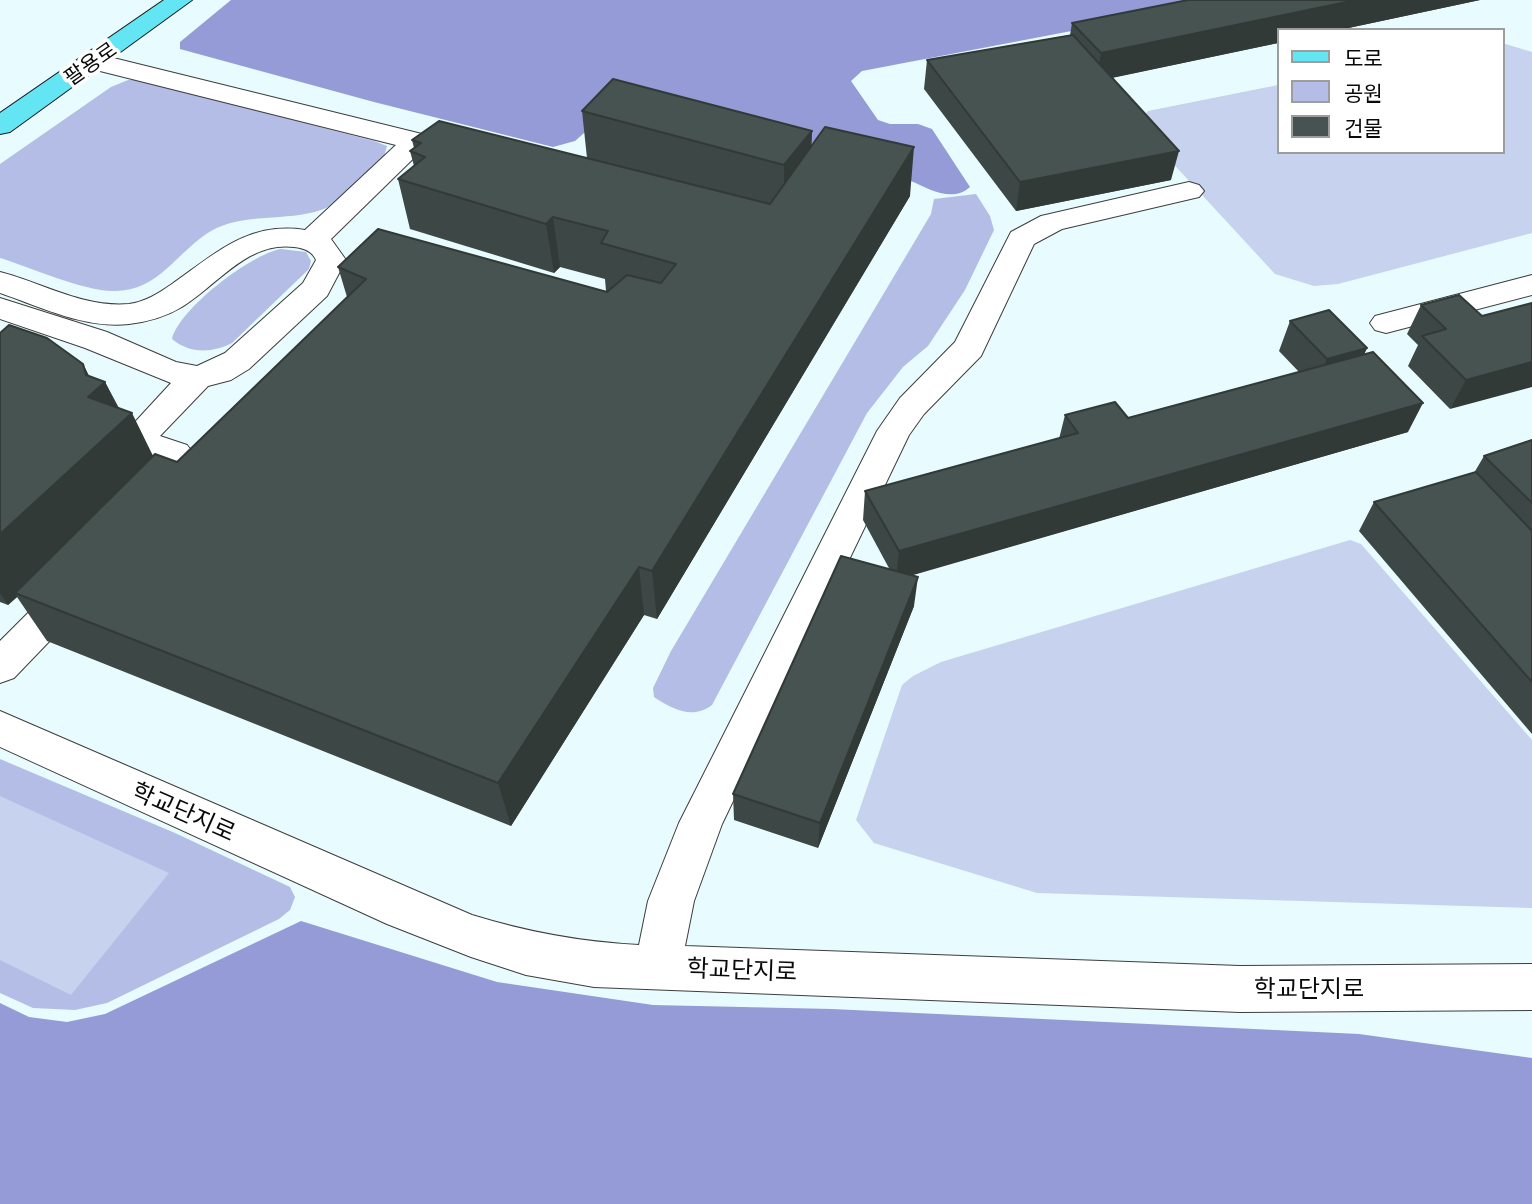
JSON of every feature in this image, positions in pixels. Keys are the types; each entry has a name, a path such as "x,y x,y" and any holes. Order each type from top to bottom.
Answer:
{"main road":[{"name":"팔용로","path":"0,126 180,0"}],"street":[{"path":"93,61 483,158"},
{"path":"313,241 416,141"},
{"path":"657,967 671,901 701,823 894,432 912,406 969,348 1022,238 1052,222 1189,191"},
{"path":"0,282 83,309 108,314 130,313 159,306 245,244 295,237 361,259 352,268 316,289 236,361 219,372 197,377 169,372 96,340 0,308"},
{"path":"313,241 327,249 331,260 316,289"},
{"path":"1386,323 1532,285"},
{"path":"136,528 181,480 187,468 175,454 144,443 141,435 197,377"},
{"path":"0,667 97,568"},
{"name":"학교단지로","path":"0,728 403,909 471,936 526,953 594,965 1240,989 1532,988"}],"green space":[{"path":"128,80 140,80 387,146 383,160 346,195 330,206 308,214 251,219 224,225 199,240 155,278 129,290 113,291 87,287 0,258 0,164 111,87"},
{"path":"976,194 990,216 994,230 965,290 928,346 903,367 867,413 712,705 697,712 690,712 675,709 654,697 653,688 671,651 931,214 934,199"},
{"path":"281,249 306,252 311,261 309,269 232,343 217,349 201,350 186,347 172,339 188,313 218,285 252,261"},
{"path":"0,759 175,833 290,887 295,897 290,910 279,919 107,1003 75,1010 33,1008 0,993"}],"shaded area":[{"path":"231,0 1204,0 1082,29 862,71 851,81 878,120 890,124 918,124 932,129 970,187 963,192 948,194 933,191 911,181 630,119 592,126 575,141 553,147 180,49 180,42"},
{"path":"1504,44 1532,52 1532,233 1338,284 1314,286 1275,274 1144,132 1140,120 1148,111 1276,85 1276,154 1504,154"},
{"path":"1350,540 1361,544 1532,740 1532,908 1037,893 874,843 856,820 902,685 913,676 941,662"},
{"path":"0,796 169,873 71,995 0,960"},
{"path":"301,921 497,982 653,1005 832,1009 1359,1034 1532,1058 1532,1204 0,1204 0,1003 29,1017 67,1022 105,1014"}],"building":[{"path":"1188,0 1356,0 1101,53 1072,23"},
{"path":"1073,35 1179,151 1020,182 927,60"},
{"path":"613,79 812,131 784,165 582,111"},
{"path":"439,121 770,204 825,127 914,147 652,571 639,567 498,783 15,593 155,454 177,462 366,279 338,267 378,229 607,292 627,275 661,283 676,264 601,243 608,231 553,217 546,224 398,179 425,157 410,151 421,143 412,140"},
{"path":"1459,295 1482,316 1532,303 1532,362 1466,380 1422,336 1446,329 1421,305"},
{"path":"1329,310 1367,348 1327,359 1290,321"},
{"path":"9,325 47,338 83,364 86,375 105,382 88,397 132,413 0,534 0,333"},
{"path":"1373,352 1423,403 899,551 865,491 1078,433 1065,415 1115,402 1128,418"},
{"path":"1532,440 1532,503 1484,456"},
{"path":"1476,472 1532,531 1532,682 1374,502"},
{"path":"841,556 918,577 820,823 733,794"}]}
